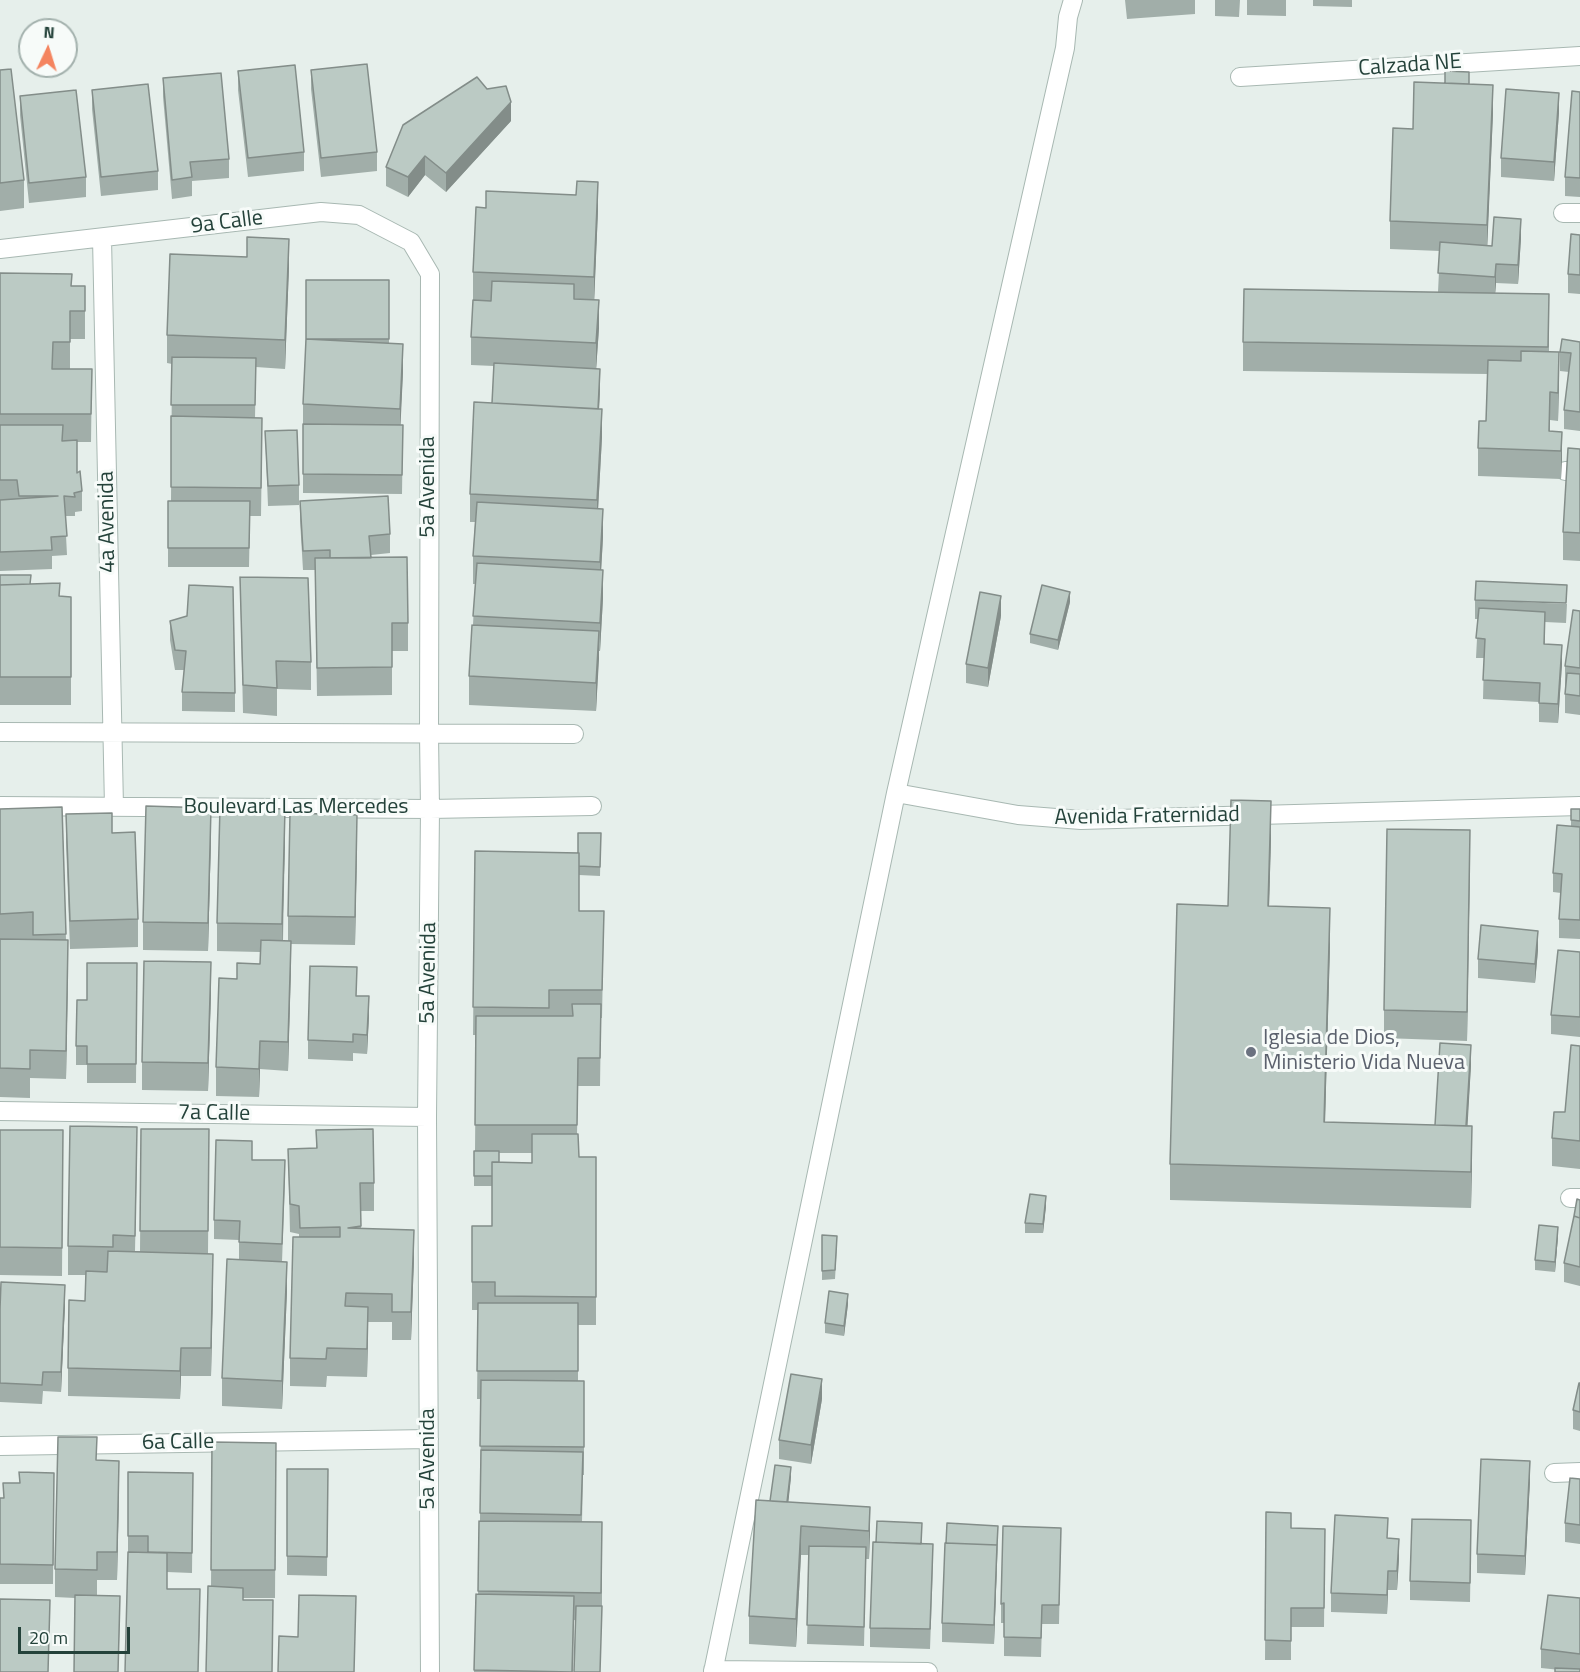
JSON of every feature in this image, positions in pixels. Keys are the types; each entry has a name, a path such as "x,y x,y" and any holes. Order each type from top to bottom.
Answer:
{"street":[{"path":"928,1672 713,1671 896,793 1065,48 1068,17 1073,0"},
{"name":"Calzada NE","path":"1240,77 1580,56"},
{"name":"9a Calle","path":"0,249 321,212 359,215 411,242 430,274"},
{"name":"4a Avenida","path":"102,238 114,807"},
{"name":"5a Avenida","path":"429,1672 427,1117 430,809 430,274"},
{"path":"0,732 574,734"},
{"name":"Avenida Fraternidad","path":"896,793 1018,815 1081,820 1580,806"},
{"name":"Boulevard Las Mercedes","path":"0,806 430,809 592,806"},
{"name":"7a Calle","path":"0,1111 427,1117"},
{"name":"6a Calle","path":"0,1446 429,1439"},
{"path":"1554,1473 1580,1472"}],"building":[{"path":"367,64 377,152 321,158 311,70"},
{"path":"295,65 304,152 248,158 238,71"},
{"path":"11,69 24,180 0,183 0,70"},
{"path":"1445,71 1469,72 1469,84 1445,83"},
{"path":"221,73 229,159 190,162 192,177 172,180 163,78"},
{"path":"477,77 487,89 506,86 511,102 446,173 425,156 408,177 386,167 403,125"},
{"path":"1414,82 1493,85 1487,225 1390,221 1393,128 1413,129"},
{"path":"148,84 158,171 101,177 92,90"},
{"path":"1506,89 1559,93 1554,162 1501,158"},
{"path":"76,90 86,177 29,183 20,96"},
{"path":"1572,91 1580,92 1580,178 1565,177"},
{"path":"577,181 598,182 594,277 473,272 476,207 486,208 486,191 576,195"},
{"path":"1494,217 1521,219 1518,265 1496,264 1495,277 1438,273 1440,242 1492,246"},
{"path":"1571,234 1580,235 1580,275 1568,274"},
{"path":"247,237 289,239 285,340 167,335 170,254 247,257"},
{"path":"0,273 72,274 71,286 85,286 85,311 70,311 70,342 53,342 52,369 92,369 91,414 0,414"},
{"path":"306,280 389,280 389,339 306,339"},
{"path":"492,281 574,284 574,299 599,300 596,343 471,337 473,300 491,301"},
{"path":"1244,289 1549,294 1548,347 1243,342"},
{"path":"306,339 403,344 400,409 303,404"},
{"path":"1562,339 1580,342 1580,412 1564,410 1571,353 1560,352"},
{"path":"1521,351 1559,352 1558,393 1550,392 1549,431 1562,432 1561,451 1478,448 1479,421 1486,421 1488,360 1521,361"},
{"path":"172,357 256,358 255,405 171,405"},
{"path":"494,363 600,369 598,409 492,403"},
{"path":"474,402 602,409 597,500 470,494"},
{"path":"171,416 262,418 261,488 171,487"},
{"path":"303,424 403,425 402,475 303,474"},
{"path":"0,425 63,425 62,441 77,440 77,473 80,471 82,491 74,493 75,497 64,496 67,536 51,537 52,550 0,552 0,500 58,496 19,496 17,480 0,480"},
{"path":"297,430 299,485 268,486 265,431"},
{"path":"1568,448 1580,449 1580,533 1563,532"},
{"path":"388,496 390,534 369,536 371,558 330,558 330,550 303,551 300,501"},
{"path":"168,501 250,501 249,548 168,548"},
{"path":"477,502 603,509 600,562 473,556"},
{"path":"407,557 408,623 392,623 392,667 317,668 315,558"},
{"path":"477,563 603,570 600,623 473,616"},
{"path":"0,575 31,575 30,584 0,585"},
{"path":"240,577 308,578 311,662 276,661 277,688 243,685"},
{"path":"1476,581 1567,585 1566,603 1475,600"},
{"path":"60,583 59,596 71,597 71,677 0,677 0,585"},
{"path":"189,585 233,587 235,693 182,692 186,651 175,650 170,621 187,616"},
{"path":"1042,585 1070,592 1058,640 1030,634"},
{"path":"980,592 1001,596 988,668 966,664"},
{"path":"1479,608 1545,612 1544,644 1562,645 1558,704 1539,703 1540,683 1483,680 1485,639 1476,638"},
{"path":"1573,610 1580,611 1580,668 1565,666"},
{"path":"472,625 599,631 596,683 469,676"},
{"path":"1567,673 1580,674 1580,696 1565,694"},
{"name":"Iglesia de Dios, Ministerio Vida Nueva","path":"1231,800 1271,801 1268,906 1330,908 1324,1122 1472,1126 1471,1172 1170,1164 1177,904 1228,906"},
{"path":"146,806 211,808 208,923 143,922"},
{"path":"62,807 66,934 33,935 33,912 0,914 0,809"},
{"path":"220,807 285,809 282,924 217,923"},
{"path":"1571,809 1580,809 1580,821 1571,820"},
{"path":"112,813 112,833 135,832 138,919 70,921 66,814"},
{"path":"290,813 357,815 355,917 288,916"},
{"path":"1557,825 1580,827 1580,920 1559,919 1562,874 1553,873"},
{"path":"1387,829 1470,830 1467,1012 1384,1010"},
{"path":"578,833 601,833 600,867 579,866"},
{"path":"475,851 579,853 579,911 604,911 602,990 549,990 549,1008 473,1007"},
{"path":"1481,925 1538,931 1535,964 1478,959"},
{"path":"0,939 68,940 66,1051 30,1050 30,1069 0,1068"},
{"path":"261,940 291,941 288,1042 260,1041 259,1069 216,1067 219,978 237,979 237,963 260,964"},
{"path":"1558,950 1580,952 1580,1017 1551,1015"},
{"path":"144,961 211,962 208,1063 142,1062"},
{"path":"87,963 137,963 136,1064 87,1064 87,1046 76,1046 77,1000 87,1000"},
{"path":"310,966 357,967 356,996 369,996 367,1035 353,1034 353,1042 308,1040"},
{"path":"572,1004 601,1004 600,1058 578,1058 577,1125 475,1125 476,1016 573,1016"},
{"path":"1440,1043 1471,1045 1466,1126 1435,1125"},
{"path":"1571,1045 1580,1046 1580,1141 1552,1138 1554,1112 1565,1112"},
{"path":"70,1126 137,1127 135,1236 113,1235 113,1247 68,1246"},
{"path":"141,1129 209,1129 208,1231 140,1231"},
{"path":"373,1129 374,1183 360,1183 361,1226 348,1228 414,1230 411,1312 392,1312 392,1294 346,1293 345,1306 368,1307 367,1349 327,1348 326,1359 290,1358 293,1237 340,1237 340,1227 300,1228 299,1206 290,1204 288,1149 317,1148 316,1130"},
{"path":"0,1130 63,1130 62,1248 0,1247"},
{"path":"532,1134 578,1134 579,1157 596,1157 596,1297 495,1296 495,1282 472,1282 472,1226 492,1226 492,1162 532,1163"},
{"path":"216,1140 252,1141 252,1160 285,1160 282,1244 239,1242 240,1221 214,1220"},
{"path":"474,1151 499,1151 499,1162 492,1162 492,1176 474,1176"},
{"path":"1030,1194 1046,1196 1043,1224 1025,1223"},
{"path":"1577,1199 1580,1200 1580,1218 1574,1216"},
{"path":"1574,1216 1580,1218 1580,1267 1564,1263"},
{"path":"1539,1225 1558,1227 1555,1262 1535,1260"},
{"path":"822,1235 837,1236 835,1270 822,1271"},
{"path":"108,1251 213,1254 211,1348 181,1348 180,1371 68,1368 69,1300 85,1301 86,1271 107,1272"},
{"path":"227,1259 287,1262 282,1381 222,1378"},
{"path":"1,1282 65,1285 61,1372 43,1372 42,1385 0,1383"},
{"path":"829,1291 848,1294 844,1326 825,1323"},
{"path":"478,1303 578,1303 578,1371 477,1371"},
{"path":"791,1374 822,1379 811,1445 779,1440"},
{"path":"481,1380 584,1381 584,1447 480,1446"},
{"path":"1580,1383 1580,1412 1573,1410"},
{"path":"58,1437 97,1437 96,1460 119,1461 117,1552 97,1552 97,1570 55,1569"},
{"path":"212,1442 276,1443 275,1570 211,1570"},
{"path":"481,1450 583,1452 581,1515 480,1513"},
{"path":"1481,1459 1530,1461 1525,1556 1477,1554"},
{"path":"775,1465 791,1467 787,1502 770,1501"},
{"path":"287,1469 328,1469 327,1557 287,1556"},
{"path":"19,1472 54,1473 53,1565 0,1564 0,1498 4,1498 3,1483 20,1483"},
{"path":"128,1472 193,1473 192,1553 148,1552 148,1536 128,1536"},
{"path":"1570,1478 1580,1479 1580,1525 1565,1523"},
{"path":"756,1500 870,1507 869,1531 801,1526 796,1619 749,1616"},
{"path":"1266,1512 1291,1513 1291,1528 1325,1529 1324,1608 1291,1608 1291,1641 1265,1640"},
{"path":"1335,1515 1388,1518 1387,1538 1399,1539 1397,1571 1388,1571 1387,1595 1331,1593"},
{"path":"1412,1519 1471,1520 1470,1583 1410,1581"},
{"path":"479,1521 602,1522 601,1593 478,1591"},
{"path":"877,1521 922,1523 921,1544 876,1542"},
{"path":"947,1523 998,1526 997,1545 946,1543"},
{"path":"1003,1526 1061,1528 1059,1605 1042,1605 1041,1638 1004,1637 1004,1603 1001,1604"},
{"path":"873,1542 933,1544 930,1629 870,1628"},
{"path":"945,1543 997,1545 994,1625 942,1623"},
{"path":"809,1546 866,1547 864,1627 807,1625"},
{"path":"128,1552 167,1553 167,1589 200,1589 198,1672 125,1672"},
{"path":"208,1586 243,1588 243,1600 273,1600 272,1672 206,1672"},
{"path":"476,1594 574,1596 572,1672 474,1670"},
{"path":"75,1595 120,1596 118,1672 74,1672"},
{"path":"299,1595 356,1596 354,1672 278,1672 279,1636 298,1637"},
{"path":"1548,1595 1580,1598 1580,1654 1541,1649"},
{"path":"0,1599 50,1600 48,1672 0,1672"},
{"path":"576,1606 602,1606 600,1672 574,1672"},
{"path":"1555,1668 1580,1669 1580,1672 1555,1672"}],"place":[{"name":"Iglesia de Dios, Ministerio Vida Nueva","path":"1251,1052"}]}
